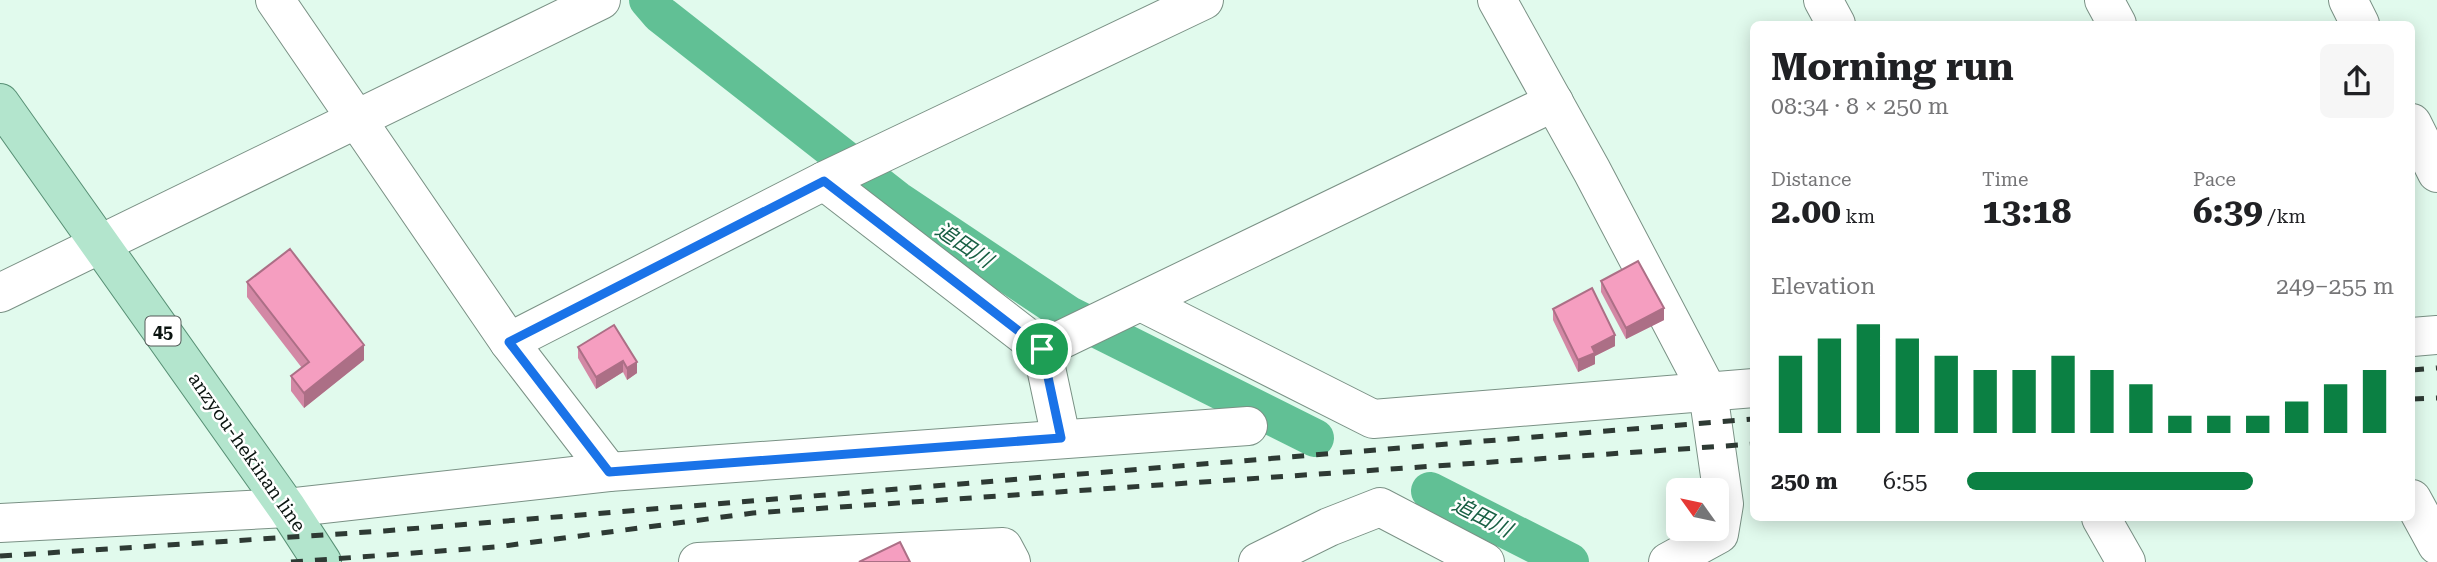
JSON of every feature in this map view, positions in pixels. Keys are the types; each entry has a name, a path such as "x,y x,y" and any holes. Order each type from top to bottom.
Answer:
{"main road":[{"name":"anzyou-hekinan line","path":"0,103 323,562"}],"street":[{"path":"275,0 509,342 609,472"},
{"path":"0,293 601,0"},
{"path":"509,342 844,171 1204,0"},
{"path":"1497,0 1708,392 1729,548 1668,562"},
{"path":"1823,0 1834,21"},
{"path":"2104,0 2114,21"},
{"path":"2347,0 2358,21"},
{"path":"1042,349 1554,102"},
{"path":"2415,130 2437,173"},
{"path":"844,171 1042,349 1061,438"},
{"path":"1141,302 1373,419 1750,388"},
{"path":"2415,337 2437,335"},
{"path":"0,523 287,508 609,472 1248,426"},
{"path":"2415,505 2437,545"},
{"path":"1258,562 1329,527 1380,508 1485,562"},
{"path":"2103,521 2126,562"},
{"path":"698,562 1003,547 1011,562"}],"building":[{"path":"290,249 364,345 304,393 291,376 309,362 247,282"},
{"path":"1638,261 1664,308 1626,328 1601,281"},
{"path":"1592,288 1615,335 1592,347 1595,353 1578,360 1553,309"},
{"path":"614,325 637,362 627,368 623,361 596,377 578,347"},
{"path":"900,542 910,562 859,562"}],"waterway":[{"name":"追田川","path":"648,0 660,14 897,200 1069,315 1315,438"},
{"name":"追田川","path":"1430,491 1570,562"}],"railway":[{"path":"2415,370 2437,368"},
{"path":"2415,399 2437,398"},
{"path":"0,556 384,531 1750,419"},
{"path":"291,562 496,547 753,513 1750,444"}],"route":[{"path":"824,181 1042,349 1061,438 609,472 509,342 824,181"}]}
